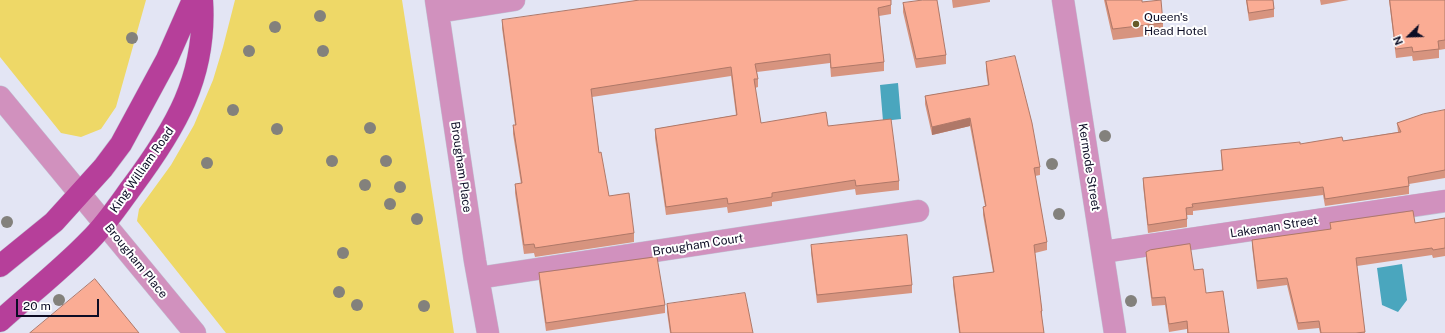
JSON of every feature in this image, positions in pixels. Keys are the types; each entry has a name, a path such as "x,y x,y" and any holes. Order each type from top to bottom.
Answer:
{"main road":[{"path":"0,266 54,222 80,195 108,162 136,118 167,59 193,0"},
{"name":"King William Road","path":"0,321 69,260 105,223 171,132 195,71 200,48 202,0"}],"street":[{"path":"437,6 514,0"},
{"name":"Kermode Street","path":"1063,0 1115,333"},
{"name":"Brougham Place","path":"437,6 478,278 488,333"},
{"name":"Brougham Place","path":"0,97 195,333"},
{"name":"Lakeman Street","path":"1103,252 1445,201"},
{"name":"Brougham Court","path":"478,278 918,211"}],"shaded area":[{"path":"0,0 146,0 116,107 101,129 81,137 61,133 0,57"},
{"path":"235,0 402,0 454,333 226,333 137,221 139,209 171,165 194,125 213,80"}],"water":[{"path":"898,83 901,119 883,121 880,85"},
{"path":"1402,264 1407,300 1398,312 1382,305 1377,268"}],"building":[{"path":"640,0 891,0 891,5 878,8 884,62 831,68 830,54 755,64 758,79 754,79 761,123 826,112 828,126 891,119 899,181 856,186 855,180 772,193 772,197 728,204 727,198 666,207 655,129 737,115 731,67 591,89 599,153 601,152 609,196 629,193 634,233 535,248 534,244 524,245 515,184 522,183 513,125 516,125 502,20"},
{"path":"923,0 937,0 946,55 916,59 903,3"},
{"name":"Queen's Head Hotel","path":"1106,0 1142,0 1142,2 1161,0 1163,23 1113,29"},
{"path":"1247,0 1273,0 1274,9 1249,13"},
{"path":"1390,0 1445,0 1445,40 1438,41 1439,49 1413,52 1412,47 1396,49"},
{"path":"1015,56 1032,123 1040,167 1034,168 1047,242 1034,245 1044,333 960,333 953,277 994,272 983,207 986,206 970,118 932,127 925,96 989,85 986,62"},
{"path":"1445,110 1445,170 1408,177 1409,186 1325,199 1323,187 1192,204 1193,207 1186,208 1187,219 1148,225 1143,178 1223,170 1221,150 1300,142 1300,144 1342,137 1343,141 1401,132 1397,123 1423,114"},
{"path":"1413,211 1415,223 1445,218 1445,248 1433,250 1432,248 1356,258 1365,332 1321,333 1319,321 1298,323 1287,278 1257,281 1252,240 1331,229 1330,223"},
{"path":"907,235 912,285 817,295 811,245"},
{"path":"1190,244 1194,270 1203,269 1206,293 1223,291 1229,333 1188,333 1187,321 1169,324 1165,297 1152,298 1146,252 1150,250"},
{"path":"657,257 665,305 546,323 539,273"},
{"path":"95,279 139,333 30,333"},
{"path":"745,293 753,333 671,333 667,304"}],"place":[{"name":"Queen's Head Hotel","path":"1136,24"}]}
